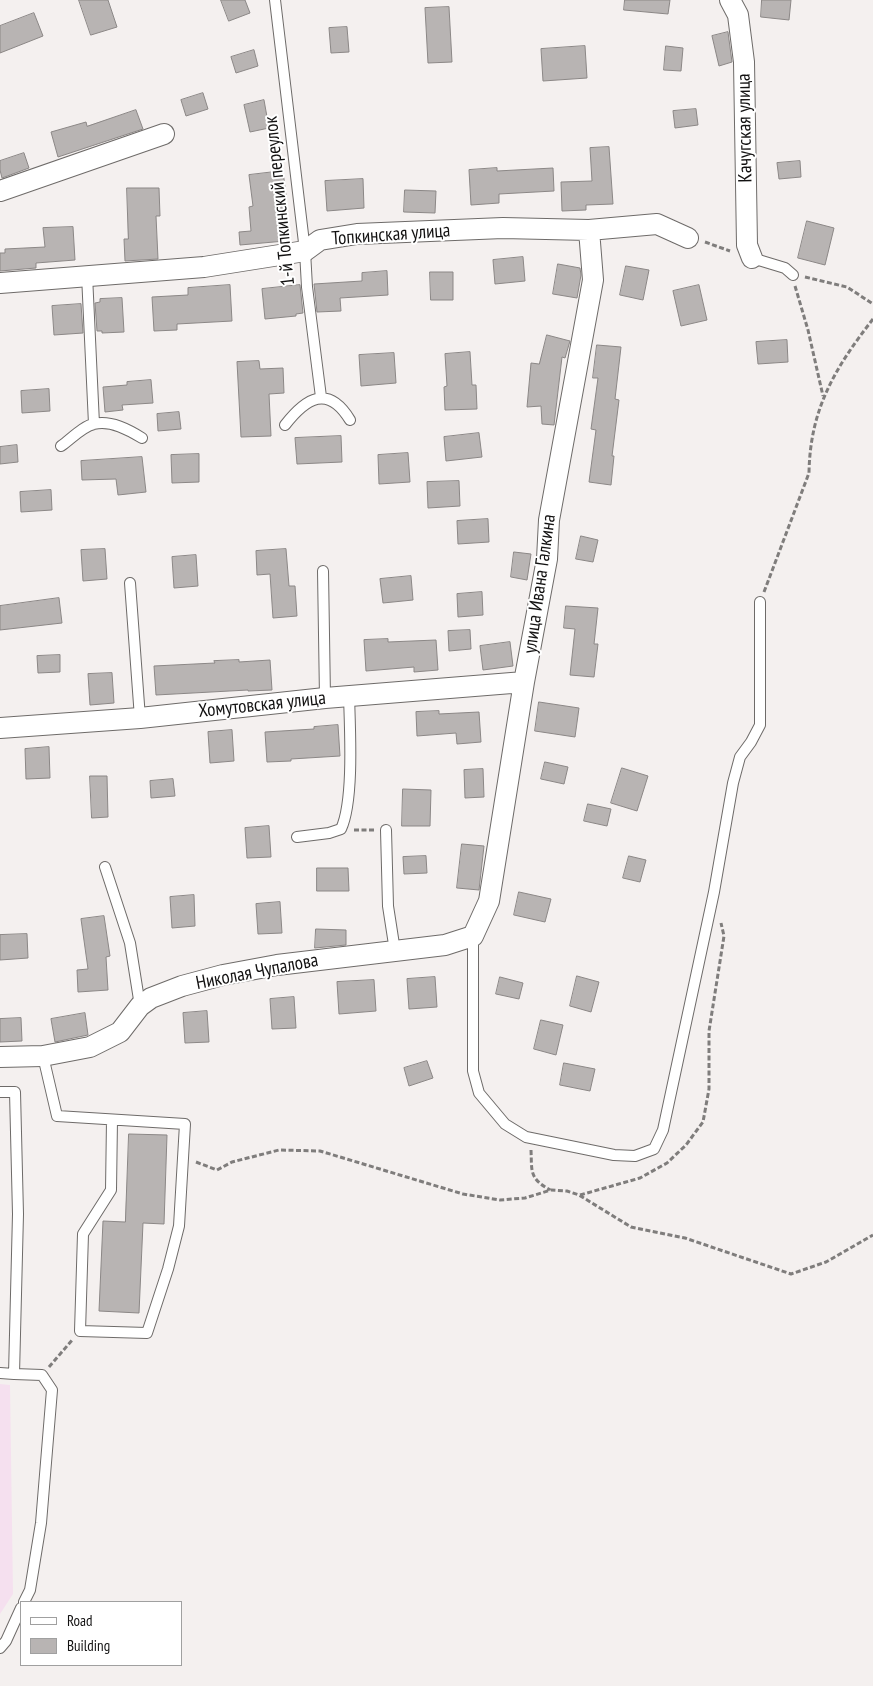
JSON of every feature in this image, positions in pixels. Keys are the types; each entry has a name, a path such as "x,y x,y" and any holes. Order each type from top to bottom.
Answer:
{"street":[{"name":"Качугская улица","path":"730,0 738,15 744,62 747,244 752,258"},
{"path":"0,191 164,134"},
{"name":"Топкинская улица","path":"0,283 204,267 305,251 320,240 357,234 503,228 589,230 657,224 688,238"},
{"name":"улица Ивана Галкина","path":"473,936 489,901 524,682 547,559 549,520 593,280 589,230"},
{"name":"Хомутовская улица","path":"0,728 140,718 325,698 524,682"},
{"name":"Николая Чупалова","path":"0,1057 43,1056 90,1047 120,1032 140,1006 151,998 182,986 223,975 277,965 445,945 473,936"}],"lane":[{"name":"1-й Топкинский переулок","path":"275,0 321,397"},
{"path":"752,258 785,268 793,275"},
{"path":"87,275 94,424"},
{"path":"285,425 301,406 321,397 332,400 344,410 350,420"},
{"path":"62,446 78,432 94,424 112,424 128,429 142,438"},
{"path":"322,572 325,698"},
{"path":"130,583 140,718"},
{"path":"473,936 473,1070 479,1093 505,1124 526,1137 614,1155 635,1156 654,1149 663,1130 714,892 733,783 740,757 760,725 760,602"},
{"path":"297,837 340,830 345,819 349,779 349,696"},
{"path":"386,830 388,906 394,951"},
{"path":"105,867 130,943 140,1006"},
{"path":"43,1056 56,1116 185,1124 179,1226 168,1269 147,1333 80,1331 83,1234 111,1190 112,1120"},
{"path":"0,1092 15,1092 18,1214 14,1374"},
{"path":"0,1373 42,1375 52,1390 41,1523 30,1590 24,1601"},
{"path":"0,1648 6,1641 20,1610"}],"path":[{"path":"688,238 752,258"},
{"path":"823,397 793,275 847,287 873,304"},
{"path":"760,602 809,473 809,456 813,428 823,397 856,341 873,319"},
{"path":"340,830 386,830"},
{"path":"526,1137 531,1150 532,1172 539,1183 551,1190"},
{"path":"184,1156 201,1166 217,1170 232,1162 279,1150 320,1151 463,1194 500,1200 524,1198 551,1190 567,1191 579,1195 631,1227 685,1238 791,1274 826,1262 873,1235"},
{"path":"42,1375 80,1331"}],"shaded area":[{"path":"0,1384 10,1385 13,1594 0,1614"}],"building":[{"path":"79,0 108,0 117,27 91,35"},
{"path":"221,0 245,0 250,13 229,21"},
{"path":"625,0 670,0 668,14 624,10"},
{"path":"762,0 791,0 789,20 761,17"},
{"path":"449,7 452,62 428,63 425,8"},
{"path":"34,13 43,36 0,53 0,26"},
{"path":"347,27 349,52 331,53 329,28"},
{"path":"728,32 732,62 719,66 712,36"},
{"path":"585,46 587,78 543,81 541,49"},
{"path":"666,46 683,48 681,71 664,70"},
{"path":"254,50 258,66 236,73 231,57"},
{"path":"203,93 208,109 186,116 181,100"},
{"path":"264,100 269,128 250,132 244,105"},
{"path":"696,109 698,125 675,128 673,111"},
{"path":"136,110 143,129 58,157 51,132 86,122 87,126"},
{"path":"609,147 613,204 586,205 586,210 562,211 561,182 592,181 590,148"},
{"path":"24,153 29,168 2,178 0,161"},
{"path":"800,161 801,177 779,179 777,163"},
{"path":"497,168 497,171 553,168 554,191 499,194 499,203 471,205 469,170"},
{"path":"283,171 286,195 281,196 285,241 240,245 239,232 251,231 249,207 253,206 249,175"},
{"path":"363,179 364,208 327,211 325,181"},
{"path":"127,188 159,188 160,216 156,216 158,259 125,261 124,239 128,239"},
{"path":"405,190 436,191 435,213 404,212"},
{"path":"807,221 834,228 825,265 798,258"},
{"path":"73,227 75,260 36,263 36,268 0,271 0,253 5,253 5,249 45,247 43,228"},
{"path":"523,257 525,281 495,284 493,260"},
{"path":"558,264 580,268 581,275 577,298 553,294"},
{"path":"626,266 649,270 643,300 620,295"},
{"path":"387,271 388,295 340,298 341,311 317,312 314,284 362,281 362,273"},
{"path":"430,272 453,272 453,300 431,300"},
{"path":"230,285 232,321 177,324 177,330 154,331 152,297 188,295 188,288"},
{"path":"300,285 303,313 296,314 296,316 265,319 262,289"},
{"path":"699,285 707,320 681,326 673,291"},
{"path":"122,298 124,332 102,333 102,331 97,331 95,303 100,302 100,299"},
{"path":"81,304 83,333 54,335 52,306"},
{"path":"547,335 570,341 565,358 562,357 554,425 542,424 541,406 527,407 531,363 539,364"},
{"path":"787,340 788,362 758,364 756,342"},
{"path":"597,345 621,347 615,399 619,400 612,456 614,456 611,485 589,482 596,430 591,429 598,378 593,378"},
{"path":"470,352 472,385 476,385 477,409 445,410 444,387 447,386 445,354"},
{"path":"394,353 396,383 361,386 359,355"},
{"path":"259,361 260,369 283,368 284,393 269,394 271,436 241,437 237,362"},
{"path":"151,380 153,403 122,405 123,410 105,412 103,387"},
{"path":"49,389 50,411 22,413 21,391"},
{"path":"179,412 181,429 158,431 157,414"},
{"path":"479,433 482,457 446,461 444,437"},
{"path":"341,436 342,462 297,464 295,438"},
{"path":"17,445 18,462 0,464 0,447"},
{"path":"408,453 410,482 379,484 378,455"},
{"path":"199,454 199,482 172,483 171,455"},
{"path":"142,457 146,492 118,495 116,479 82,480 81,461"},
{"path":"459,481 460,506 428,508 427,482"},
{"path":"51,490 52,510 21,512 20,492"},
{"path":"488,519 489,542 458,544 457,521"},
{"path":"581,536 598,540 593,562 576,559"},
{"path":"105,549 107,579 83,581 81,550"},
{"path":"286,549 289,586 295,586 297,616 273,618 270,574 257,575 256,551"},
{"path":"514,552 531,554 527,580 511,577"},
{"path":"196,555 198,586 174,588 172,557"},
{"path":"411,576 413,600 383,603 380,579"},
{"path":"482,592 483,615 458,617 457,594"},
{"path":"59,598 62,623 0,630 0,606"},
{"path":"566,606 598,608 594,644 598,644 594,677 570,675 575,629 564,628"},
{"path":"470,630 471,649 449,651 448,631"},
{"path":"388,639 388,642 436,640 438,670 414,672 414,667 366,671 364,640"},
{"path":"510,642 513,666 483,670 480,646"},
{"path":"60,655 60,672 38,673 37,656"},
{"path":"239,660 239,662 270,660 272,690 156,695 154,666"},
{"path":"112,673 114,703 90,705 88,674"},
{"path":"539,702 579,708 575,737 535,731"},
{"path":"439,711 439,714 479,712 481,742 457,744 456,733 417,736 416,712"},
{"path":"338,725 340,756 267,762 265,732 314,729 314,727"},
{"path":"232,730 234,761 210,763 208,732"},
{"path":"49,747 50,778 26,779 25,749"},
{"path":"545,762 568,767 564,784 541,779"},
{"path":"622,768 648,776 637,811 611,803"},
{"path":"483,769 484,797 465,798 464,770"},
{"path":"90,776 107,776 108,817 92,818"},
{"path":"173,779 175,796 151,798 150,781"},
{"path":"403,789 431,790 430,826 402,826"},
{"path":"588,804 611,809 607,826 584,821"},
{"path":"269,826 271,857 247,858 245,828"},
{"path":"462,844 484,846 479,890 457,888"},
{"path":"426,856 427,873 404,874 403,857"},
{"path":"629,856 646,860 640,882 623,878"},
{"path":"317,868 348,868 349,891 317,891"},
{"path":"519,892 551,899 545,922 514,915"},
{"path":"194,895 195,926 172,928 170,897"},
{"path":"280,902 282,933 258,934 256,904"},
{"path":"104,916 110,956 106,957 108,990 78,992 77,970 88,969 81,919"},
{"path":"316,929 346,930 346,945 315,948"},
{"path":"27,934 28,958 0,960 0,935"},
{"path":"577,976 599,982 591,1012 570,1006"},
{"path":"435,977 437,1007 409,1009 407,979"},
{"path":"500,977 523,983 519,999 496,994"},
{"path":"374,980 376,1011 339,1014 337,982"},
{"path":"294,997 296,1028 272,1029 270,999"},
{"path":"207,1011 209,1042 185,1043 183,1013"},
{"path":"85,1013 88,1035 55,1042 51,1019"},
{"path":"21,1018 22,1041 0,1042 0,1019"},
{"path":"541,1020 563,1025 556,1055 534,1049"},
{"path":"427,1061 433,1078 409,1086 404,1068"},
{"path":"564,1063 595,1069 590,1091 560,1085"},
{"path":"129,1134 167,1135 164,1224 143,1223 139,1313 99,1311 103,1221 125,1222"}]}
